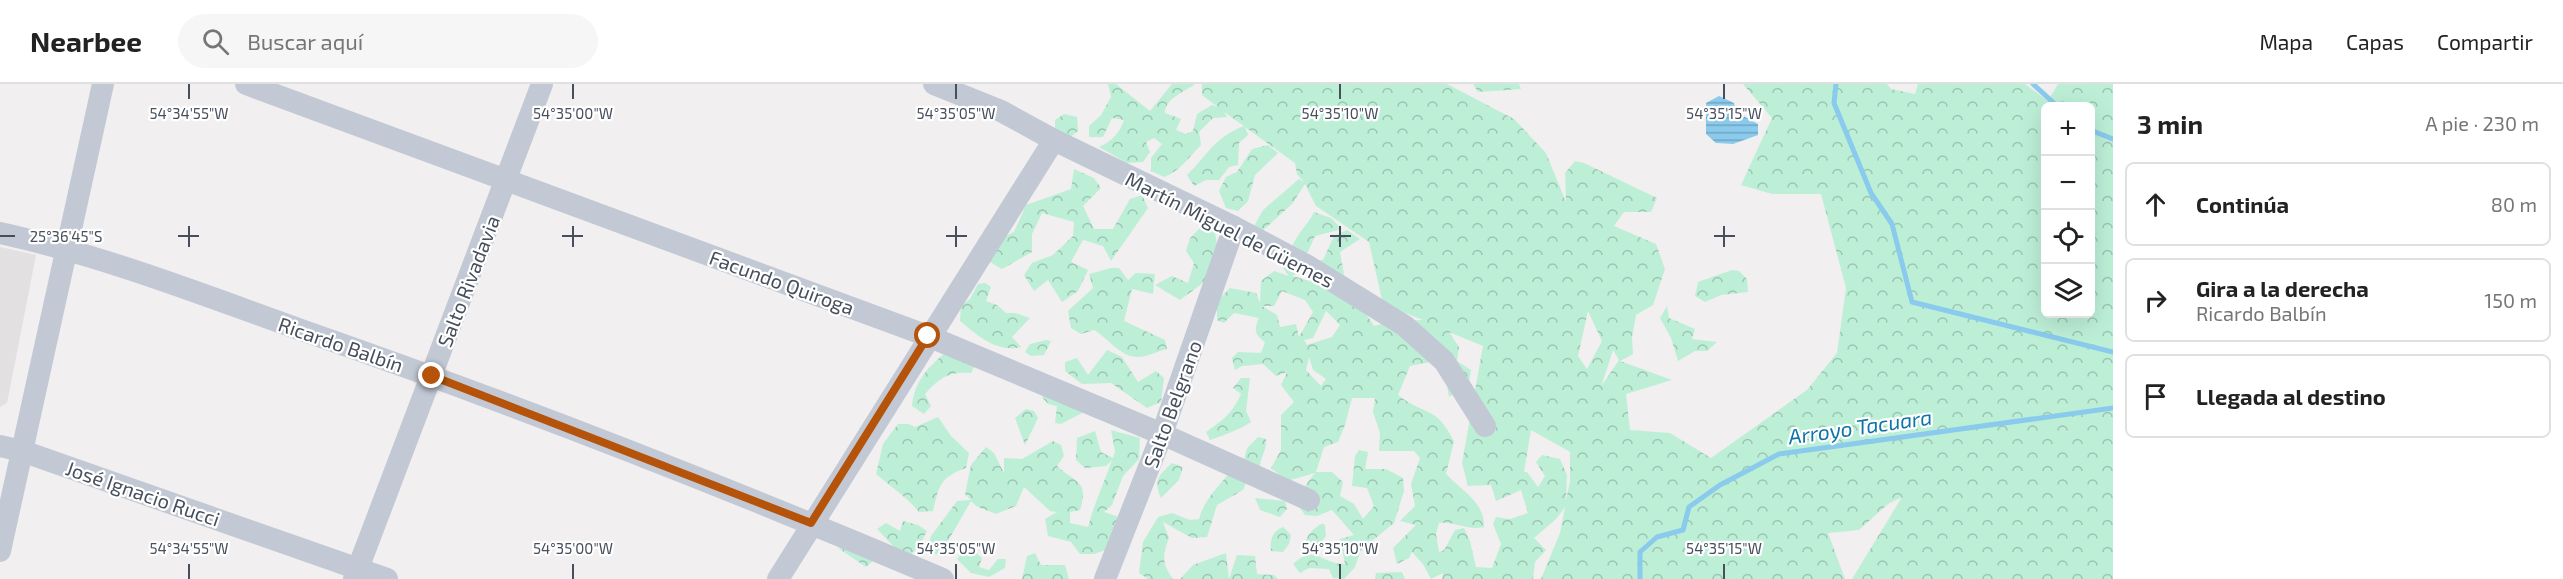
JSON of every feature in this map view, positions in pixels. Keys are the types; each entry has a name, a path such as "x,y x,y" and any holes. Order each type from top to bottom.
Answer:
{"street":[{"path":"0,551 65,247 103,84"},
{"name":"Facundo Quiroga","path":"246,84 928,336 1162,434 1309,500"},
{"name":"Salto Rivadavia","path":"356,573 542,84"},
{"name":"Martín Miguel de Güemes","path":"934,84 1001,111 1054,140 1234,227 1308,266 1405,326 1444,361 1485,426"},
{"path":"778,579 928,336 1054,140"},
{"name":"Salto Belgrano","path":"1105,579 1162,434 1234,227"},
{"name":"Ricardo Balbín","path":"0,233 65,247 432,376 811,523 944,579"},
{"name":"José Ignacio Rucci","path":"0,446 356,573 387,579"}],"shaded area":[{"path":"0,247 36,255 7,403 0,407"}],"green space":[{"path":"1108,84 1116,84 1150,111 1172,84 1195,84 1172,99 1165,113 1181,119 1176,130 1186,134 1193,131 1197,114 1212,105 1218,107 1202,95 1202,84 1447,84 1514,119 1546,153 1566,202 1565,173 1575,161 1584,163 1657,198 1651,212 1624,212 1614,226 1656,244 1665,269 1653,305 1636,315 1632,337 1633,354 1620,361 1672,380 1626,394 1630,430 1670,433 1711,458 1807,390 1837,353 1846,288 1821,194 1772,194 1741,185 1772,118 1743,84 1887,84 1891,89 1915,94 1918,84 2025,84 2048,101 2058,84 2113,84 2113,579 1852,579 1902,497 1888,504 1859,530 1828,533 1845,579 1541,579 1560,533 1565,507 1556,519 1534,538 1546,550 1535,562 1533,579 1442,579 1443,573 1431,579 1423,564 1412,552 1409,558 1397,564 1393,548 1416,525 1400,521 1415,506 1411,484 1420,458 1414,451 1379,451 1380,433 1373,412 1375,398 1352,398 1338,442 1324,447 1316,472 1332,472 1343,482 1340,496 1354,504 1363,519 1374,506 1367,488 1352,486 1355,456 1359,450 1368,452 1365,469 1386,469 1403,478 1404,491 1394,523 1361,550 1355,567 1344,579 1333,578 1329,569 1309,568 1300,573 1293,564 1307,555 1345,564 1340,539 1354,535 1332,510 1317,516 1305,515 1297,504 1301,491 1315,473 1287,481 1271,468 1281,450 1281,415 1294,402 1281,385 1287,372 1276,376 1263,364 1242,366 1235,370 1232,358 1238,352 1261,353 1265,342 1256,332 1259,318 1234,313 1224,323 1217,320 1217,301 1230,288 1256,293 1260,303 1261,281 1274,271 1289,276 1282,267 1298,260 1323,260 1334,236 1347,230 1360,239 1340,252 1344,274 1332,287 1306,269 1292,276 1339,293 1359,307 1374,326 1396,321 1423,320 1383,304 1369,242 1316,206 1305,184 1292,204 1260,233 1253,228 1263,210 1299,179 1304,182 1297,174 1295,163 1245,127 1248,135 1239,143 1238,165 1229,167 1219,180 1206,180 1194,186 1187,175 1218,142 1244,126 1224,112 1227,117 1213,118 1199,132 1201,145 1180,167 1164,177 1151,171 1151,158 1162,144 1154,138 1146,142 1150,152 1143,162 1127,163 1099,147 1114,136 1124,120 1112,118 1103,137 1089,137 1089,126 1101,115 1111,97","holes":["1282,291 1305,300 1313,312 1299,337 1296,324 1280,327 1277,315 1262,306 1274,306","1326,311 1340,325 1332,337 1307,345 1304,340 1313,338","1588,311 1602,341 1587,369 1578,356","1449,332 1483,346 1462,463 1468,486 1491,485 1496,501 1521,490 1528,513 1510,519 1496,517 1493,524 1501,544 1492,568 1476,567 1470,541 1464,528 1455,530 1444,550 1439,552 1436,534 1439,523 1478,528 1484,527 1483,518 1477,504 1446,474 1454,441 1447,429 1435,416 1398,395 1410,366 1436,361 1446,380 1449,397 1469,383 1471,370 1457,361 1459,347","1613,350 1619,360 1602,384","1309,357 1313,370 1326,379 1321,386 1306,370","1531,430 1570,452 1570,481 1566,500 1567,475 1560,459 1542,455 1536,462 1545,476 1538,487 1527,472 1524,472"]},
{"path":"1473,84 1519,84 1521,89 1478,92"},
{"path":"1064,114 1077,117 1078,131 1067,140 1055,136 1055,120"},
{"path":"1268,145 1278,153 1255,175 1248,201 1238,211 1226,208 1219,191 1226,177 1237,172 1252,149"},
{"path":"1074,169 1094,178 1101,188 1083,206 1094,229 1113,229 1130,199 1142,195 1148,208 1111,261 1103,246 1083,240 1071,262 1088,270 1078,291 1062,302 1048,280 1034,291 1024,275 1032,263 1053,255 1073,236 1074,222 1042,213 1032,234 1032,252 1002,269 990,262 998,240 1014,232 1026,205 1071,189"},
{"path":"1314,212 1331,218 1342,229 1315,236 1307,254 1292,247"},
{"path":"1203,225 1213,225 1217,241 1218,262 1210,277 1180,300 1155,285 1172,276 1188,283 1194,263 1186,251 1190,238"},
{"path":"1119,268 1128,280 1136,273 1155,274 1153,294 1132,289 1124,321 1165,340 1167,349 1145,356 1132,356 1120,351 1094,330 1081,334 1071,328 1068,311 1093,288 1089,274"},
{"path":"1732,270 1739,271 1747,279 1748,292 1721,295 1705,302 1695,296 1698,282"},
{"path":"985,283 991,287 986,301 997,305 1006,313 1015,313 1030,318 1012,337 1021,347 1004,348 988,342 960,321 961,306 970,299 978,284"},
{"path":"1667,306 1669,318 1695,329 1692,339 1717,342 1707,351 1695,351 1678,361 1671,338 1660,318"},
{"path":"1051,341 1044,355 1031,356 1025,352 1030,344"},
{"path":"1107,350 1122,357 1138,382 1156,371 1164,378 1161,402 1147,408 1111,383 1082,384 1065,371 1065,362 1077,358 1088,375"},
{"path":"946,352 977,361 971,373 950,375 930,388 925,394 931,406 924,414 912,406 913,397 928,369"},
{"path":"1241,378 1250,378 1246,411 1251,422 1210,440 1206,432 1226,416 1241,394 1233,388"},
{"path":"1051,390 1086,411 1061,424 1055,423 1057,406 1048,404 1042,397"},
{"path":"1026,409 1034,411 1038,418 1025,445 1015,418"},
{"path":"938,417 951,436 969,453 966,468 951,475 942,484 933,511 919,512 904,496 876,474 883,444 898,424 909,424 915,427"},
{"path":"1111,430 1140,438 1139,459 1123,476 1112,505 1104,512 1131,521 1126,543 1094,554 1080,554 1071,542 1048,536 1045,519 1057,512 1050,511 1024,487 1016,506 996,514 976,506 971,501 940,555 927,551 931,536 957,501 971,500 965,494 971,465 986,447 994,453 1004,473 1004,458 1022,459 1053,441 1061,445 1064,456 1057,466 1079,484 1083,493 1080,510 1070,512 1070,523 1088,527 1112,460 1106,466 1085,468 1076,460 1077,438 1095,431 1101,452 1113,458 1115,451"},
{"path":"1258,437 1266,439 1260,470 1244,460 1247,448"},
{"path":"1172,463 1183,467 1179,480 1161,498 1158,487 1159,478"},
{"path":"1233,468 1248,478 1243,490 1217,505 1207,537 1192,538 1163,522 1169,538 1164,560 1173,579 1148,579 1139,573 1143,542 1158,517 1172,513 1190,520 1199,519 1209,498"},
{"path":"1255,498 1285,501 1287,509 1280,517 1260,510"},
{"path":"903,521 918,525 927,531 918,548 911,554 897,550 877,529 886,523 900,531"},
{"path":"1321,524 1325,525 1326,536 1319,545 1311,550 1305,545 1307,538"},
{"path":"1283,527 1291,535 1289,544 1283,552 1271,551 1272,537"},
{"path":"844,545 875,559 866,567 838,548"},
{"path":"964,549 975,552 982,558 979,567 989,570 998,559 1006,559 1005,568 989,577 971,573 957,559"},
{"path":"1035,553 1041,565 1065,565 1069,579 1022,579 1027,556"},
{"path":"1226,553 1229,579 1180,579 1193,565"},
{"path":"1237,555 1255,556 1257,574 1274,575 1278,579 1229,579"},
{"path":"1402,572 1405,579 1375,579 1376,573"}],"water":[{"path":"1719,96 1734,103 1736,112 1758,124 1758,135 1733,144 1716,143 1706,134 1706,103"}],"waterway":[{"name":"Arroyo Tacuara","path":"1836,84 1834,103 1871,193 1892,224 1912,302 2113,352"},
{"name":"Arroyo Tacuara","path":"2033,84 2053,102"},
{"name":"Arroyo Tacuara","path":"2095,132 2113,139"},
{"name":"Arroyo Tacuara","path":"1640,579 1640,552 1657,537 1683,530 1689,507 1720,485 1779,454 2113,408"}],"route":[{"path":"432,376 811,523 928,336"}]}
